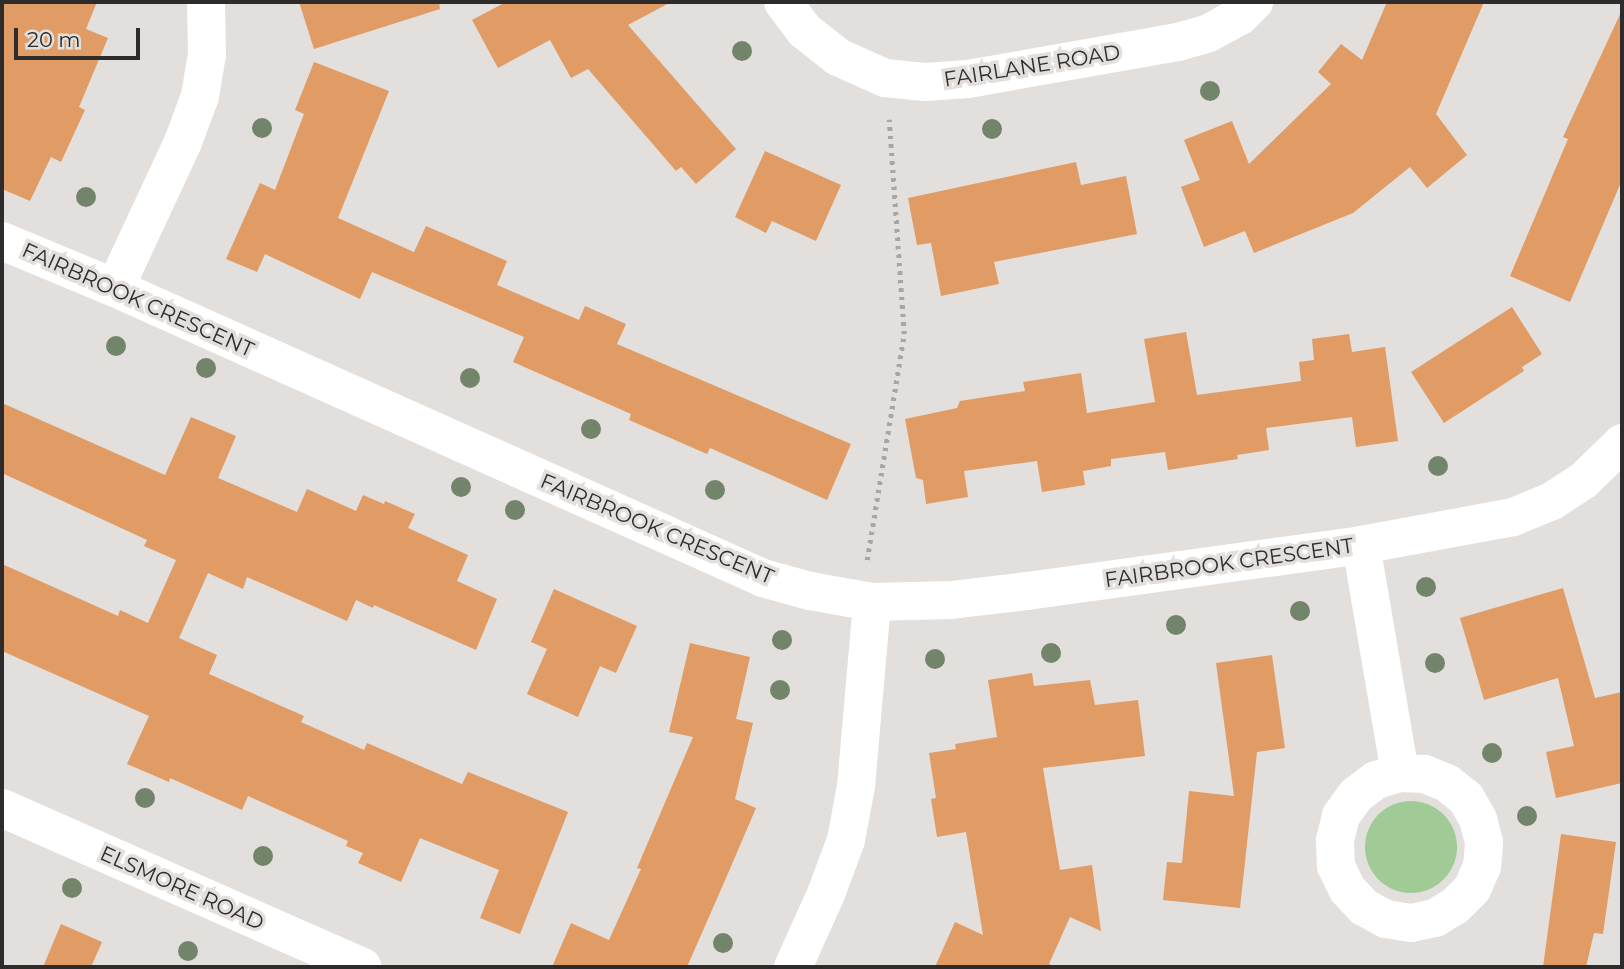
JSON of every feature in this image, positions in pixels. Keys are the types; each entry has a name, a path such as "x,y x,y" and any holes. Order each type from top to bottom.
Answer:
{"street":[{"path":"115,288 183,142 200,96 207,54 205,2"},
{"name":"FAIRLANE ROAD","path":"783,2 805,31 838,57 885,78 925,82 968,79 1178,42 1209,33 1240,16 1254,2"},
{"name":"FAIRBROOK CRESCENT","path":"2,241 115,288 763,578 872,602 951,600 1027,591 1361,545 1513,517 1552,501 1584,480 1622,443"},
{"path":"1361,545 1400,773"},
{"path":"793,967 826,894 846,840 856,786 872,602"},
{"name":"ELSMORE ROAD","path":"2,808 363,967"}],"path":[{"path":"872,602 866,566 904,334 885,78"}],"green space":[{"path":"1411,801 1429,804 1444,814 1454,829 1457,847 1454,865 1444,880 1429,890 1411,893 1393,890 1378,880 1368,865 1365,847 1368,829 1378,814 1393,804"}],"building":[{"path":"2,2 97,2 86,29 108,38 79,107 85,110 61,162 51,157 30,201 2,189"},
{"path":"299,2 439,2 440,9 314,49"},
{"path":"506,2 671,2 628,25 736,149 696,184 681,167 676,171 588,69 571,78 550,40 498,68 472,20"},
{"path":"1387,2 1484,2 1436,114 1467,155 1427,188 1410,167 1353,213 1254,253 1245,231 1204,247 1181,187 1200,180 1184,140 1232,121 1249,164 1331,84 1318,72 1341,44 1362,60"},
{"path":"1622,10 1622,180 1570,302 1510,276 1568,139 1563,137"},
{"path":"314,62 389,91 338,218 414,252 426,226 507,261 497,285 579,320 585,306 626,324 617,344 851,444 827,500 710,448 707,454 629,420 631,414 513,362 524,337 372,272 360,299 265,254 257,272 226,259 260,183 275,190 304,114 295,110"},
{"path":"765,151 841,185 816,241 772,221 766,233 735,217"},
{"path":"1076,162 1081,185 1126,176 1137,234 994,262 999,284 941,296 931,243 917,245 908,198"},
{"path":"1512,307 1542,354 1522,367 1524,371 1444,423 1411,372"},
{"path":"1186,332 1197,395 1301,381 1299,362 1314,360 1312,339 1349,334 1352,352 1385,347 1398,441 1356,447 1352,417 1266,428 1269,450 1237,455 1238,459 1168,470 1165,452 1111,459 1111,466 1083,471 1085,485 1042,492 1037,461 964,471 968,497 926,504 923,480 916,478 905,419 957,408 960,401 1025,391 1023,382 1081,373 1087,413 1155,402 1144,339"},
{"path":"2,403 165,475 191,417 236,436 218,478 297,512 307,489 356,511 363,495 384,504 385,501 415,514 408,528 468,555 457,581 497,599 476,650 374,605 373,608 356,600 347,621 247,577 243,589 208,573 179,638 217,655 209,674 304,716 301,722 364,750 367,743 462,784 468,772 568,812 520,934 480,918 499,870 420,838 401,882 358,863 363,853 346,846 348,841 248,796 242,810 170,778 169,782 127,764 149,716 2,651 2,564 118,616 120,610 148,623 176,560 144,546 147,540 2,473"},
{"path":"1563,588 1595,698 1622,692 1622,783 1556,798 1546,752 1574,746 1558,678 1484,700 1460,618"},
{"path":"554,589 637,626 616,673 600,666 578,717 527,694 547,649 531,642"},
{"path":"690,643 750,657 736,719 753,723 735,799 756,808 687,967 552,967 571,923 609,940 641,869 637,868 693,737 669,732"},
{"path":"1272,655 1285,748 1257,752 1240,908 1163,900 1167,862 1182,863 1189,791 1234,796 1216,663"},
{"path":"1032,673 1034,686 1090,680 1095,705 1138,700 1145,756 1043,768 1060,870 1092,865 1101,931 1070,917 1049,964 1056,967 935,967 955,922 983,935 966,832 937,837 931,799 936,798 929,753 956,749 955,744 997,737 988,680"},
{"path":"1561,834 1616,842 1603,934 1594,933 1586,967 1543,967"},
{"path":"61,924 102,942 91,967 43,967"}]}
